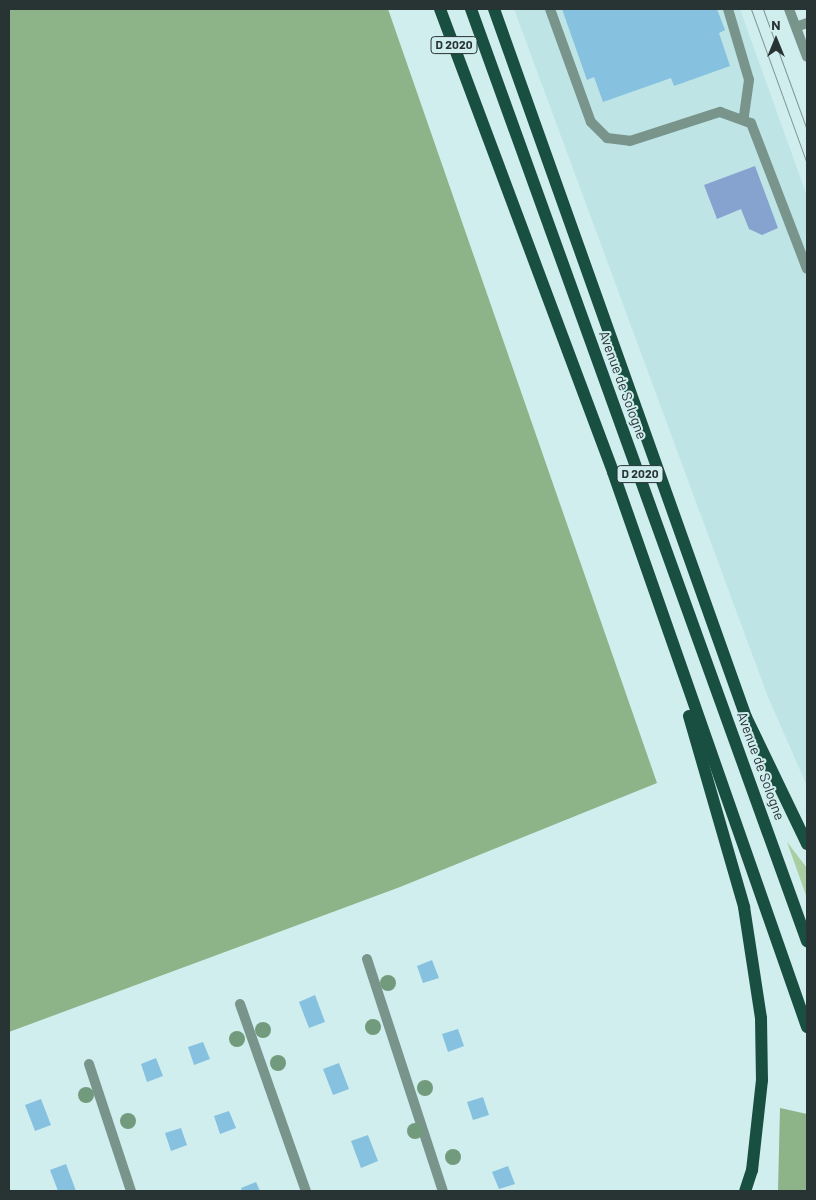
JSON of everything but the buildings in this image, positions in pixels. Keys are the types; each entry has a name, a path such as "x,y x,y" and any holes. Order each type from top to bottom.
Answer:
{"main road":[{"name":"D 2020","path":"440,9 609,462 652,591 807,1027"},
{"name":"Avenue de Sologne","path":"471,9 807,941"},
{"path":"494,9 746,717 807,844"},
{"path":"652,591 744,907 761,1018 762,1080 752,1170 745,1191"}],"street":[{"path":"550,9 591,122 607,138 630,141 712,113 744,117 759,135 807,269"},
{"path":"728,9 746,64 749,90 744,117"},
{"path":"790,9 806,50"},
{"path":"796,27 807,23"},
{"path":"367,959 443,1191"},
{"path":"240,1004 306,1191"},
{"path":"89,1064 130,1191"}],"shaded area":[{"path":"514,9 740,9 807,196 807,786 768,697"}],"green space":[{"path":"9,9 388,9 657,783 400,887 9,1032"},
{"path":"787,842 807,868 807,898"},
{"path":"780,1108 807,1114 807,1191 778,1191"}],"water":[{"path":"755,166 778,228 762,235 749,229 741,209 717,219 704,185"}],"tram line":[{"path":"751,9 807,164"},
{"path":"763,9 807,130"}]}
